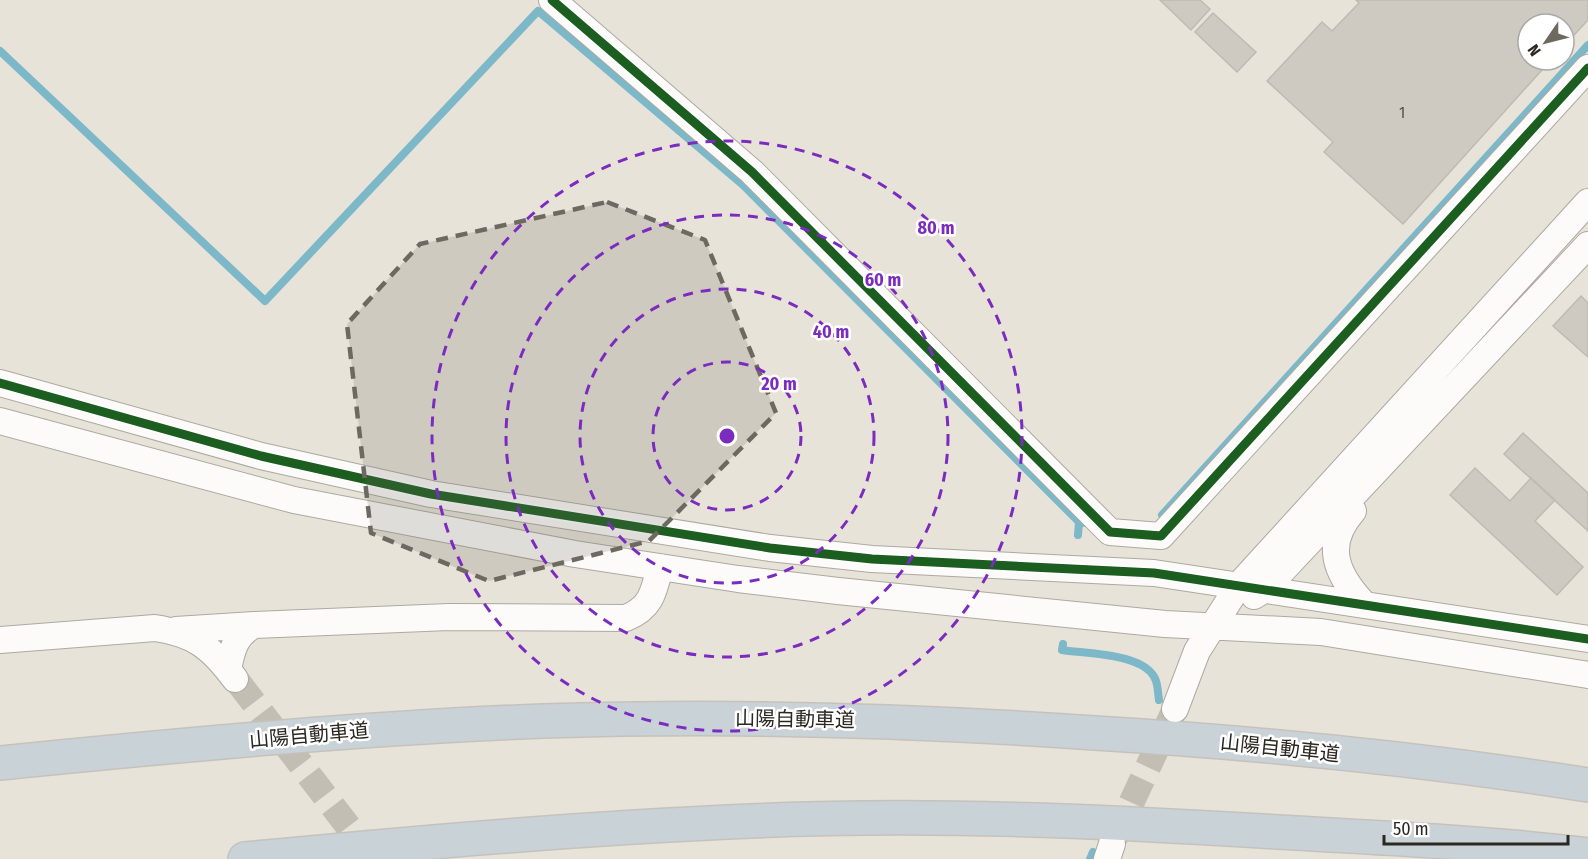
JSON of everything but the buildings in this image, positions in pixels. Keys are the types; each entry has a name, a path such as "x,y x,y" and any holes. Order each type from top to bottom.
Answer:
{"highway":[{"name":"山陽自動車道","path":"0,762 365,730 544,721 752,718 942,723 1219,741 1503,771 1588,785"},
{"path":"245,859 559,831 755,820 946,818 1186,826 1523,847 1588,855"}],"street":[{"path":"552,0 752,172 1110,532 1161,536 1588,68"},
{"path":"1175,709 1197,651 1239,585 1588,202"},
{"path":"1215,626 1265,589 1588,245"},
{"path":"0,383 261,456 431,494 781,549 973,566 1039,566 1154,573 1588,639"},
{"path":"1363,603 1348,587 1340,568 1334,547 1337,532 1401,458 1436,408"},
{"path":"0,421 294,500 551,550 838,591 1154,623 1321,632 1588,675"},
{"path":"174,631 254,625 449,617 626,618 640,612 654,593 660,567"},
{"path":"0,640 155,628 174,631 198,639 233,676 233,645 243,631 254,625"}],"highlighted area":[{"path":"607,202 705,240 776,413 649,541 489,581 371,533 347,324 420,244"}],"waterway":[{"path":"0,51 265,301 538,11 743,185 1079,522 1086,523"},
{"path":"1162,515 1588,45"},
{"path":"1078,535 1079,522"},
{"path":"1063,644 1062,650 1115,656 1141,665 1156,681 1159,700"},
{"path":"1090,859 1093,852"}],"tunnel":[{"path":"238,682 373,859"},
{"path":"1115,838 1175,709"}],"cycle path":[{"path":"552,0 752,172 1110,532 1161,536 1588,68"},
{"path":"0,383 261,456 431,494 770,548 872,559 1154,573 1588,639"}]}
